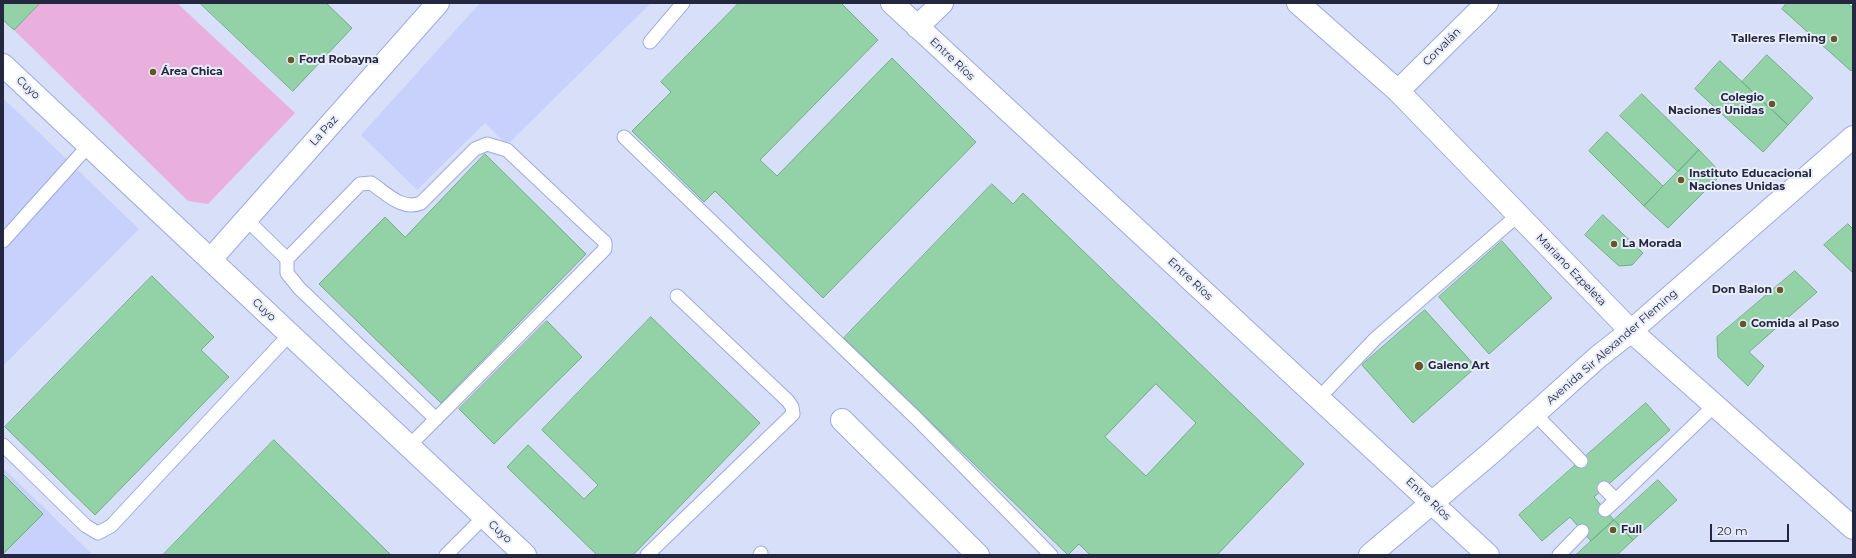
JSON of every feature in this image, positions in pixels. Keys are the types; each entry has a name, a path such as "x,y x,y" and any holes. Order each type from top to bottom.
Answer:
{"street":[{"name":"La Paz","path":"211,259 438,3"},
{"name":"Entre Ríos","path":"892,3 1488,555"},
{"path":"917,27 942,3"},
{"name":"Mariano Ezpeleta","path":"1298,3 1398,91 1631,331 1853,528"},
{"name":"Corvalán","path":"1398,91 1487,3"},
{"name":"Cuyo","path":"3,65 525,555"},
{"name":"Avenida Sir Alexander Fleming","path":"1370,555 1535,414 1598,357 1631,331 1853,137"},
{"path":"842,420 978,555"}],"lane":[{"path":"650,42 683,3"},
{"path":"624,137 916,418 1051,555"},
{"path":"409,446 436,419 605,248 604,242 507,150 487,144 475,149 421,203 414,206 402,205 371,183 360,184 287,259 287,273 299,288 436,419"},
{"path":"3,241 89,145"},
{"path":"1319,398 1376,340 1518,215"},
{"path":"246,219 287,259"},
{"path":"646,555 793,414 792,407 788,401 677,296"},
{"path":"3,445 86,526 98,533 111,526 290,334"},
{"path":"1606,510 1714,406"},
{"path":"1535,414 1581,461"},
{"path":"1604,488 1616,500"},
{"path":"446,555 484,517"},
{"path":"1559,555 1582,531"}],"shaded area":[{"name":"Área Chica","path":"40,3 177,3 295,113 208,204 188,201 14,30"},
{"path":"480,3 651,3 507,145 485,123 417,190 361,135"},
{"path":"3,98 139,229 3,366"},
{"path":"3,468 93,555 3,555"}],"building":[{"path":"3,3 40,3 14,30 3,20"},
{"name":"Ford Robayna","path":"200,3 326,3 352,28 293,91"},
{"path":"739,3 841,3 878,40 760,160 777,176 892,58 976,142 823,298 715,191 704,202 632,131 671,92 661,82"},
{"name":"Talleres Fleming","path":"1787,3 1847,3 1853,8 1853,69 1851,71 1782,9"},
{"path":"1767,55 1813,98 1788,125 1742,82"},
{"path":"1720,61 1788,125 1763,152 1695,89"},
{"path":"1642,94 1699,150 1678,172 1620,116"},
{"path":"1607,132 1663,186 1644,206 1589,151"},
{"path":"1699,150 1722,174 1668,228 1644,206"},
{"path":"485,154 586,254 441,403 319,284 385,217 405,237"},
{"path":"992,184 1013,204 1023,193 1304,464 1217,555 1090,555 1079,544 1068,555 844,338","holes":["1156,384 1196,423 1146,476 1105,437"]},
{"name":"La Morada","path":"1603,215 1643,253 1632,265 1619,266 1585,235"},
{"path":"1848,224 1853,229 1853,273 1824,245"},
{"name":"Galeno Art","path":"1502,241 1552,298 1489,354 1439,297"},
{"path":"1795,271 1817,292 1749,352 1764,366 1748,386 1718,357 1717,337"},
{"path":"152,276 214,337 201,350 229,377 95,515 5,427"},
{"name":"Galeno Art","path":"1425,310 1476,367 1413,423 1362,365"},
{"path":"651,317 760,423 633,555 597,555 507,467 528,445 584,499 598,485 542,430"},
{"path":"547,321 582,357 494,444 459,409"},
{"path":"1646,403 1670,430 1594,497 1614,520 1591,541 1570,517 1542,541 1519,515"},
{"path":"274,440 391,555 163,555"},
{"path":"3,474 43,514 3,554"},
{"path":"1658,480 1677,500 1633,540 1614,520"},
{"name":"Full","path":"1614,520 1633,540 1617,555 1576,555"}],"place":[{"name":"Talleres Fleming","path":"1834,39"},
{"name":"Ford Robayna","path":"291,60"},
{"name":"Área Chica","path":"153,72"},
{"name":"Colegio Naciones Unidas","path":"1772,104"},
{"name":"Instituto Educacional Naciones Unidas","path":"1681,180"},
{"name":"La Morada","path":"1614,244"},
{"name":"Don Balon","path":"1780,290"},
{"name":"Comida al Paso","path":"1743,324"},
{"name":"Galeno Art","path":"1419,366"},
{"name":"Full","path":"1613,530"}]}
